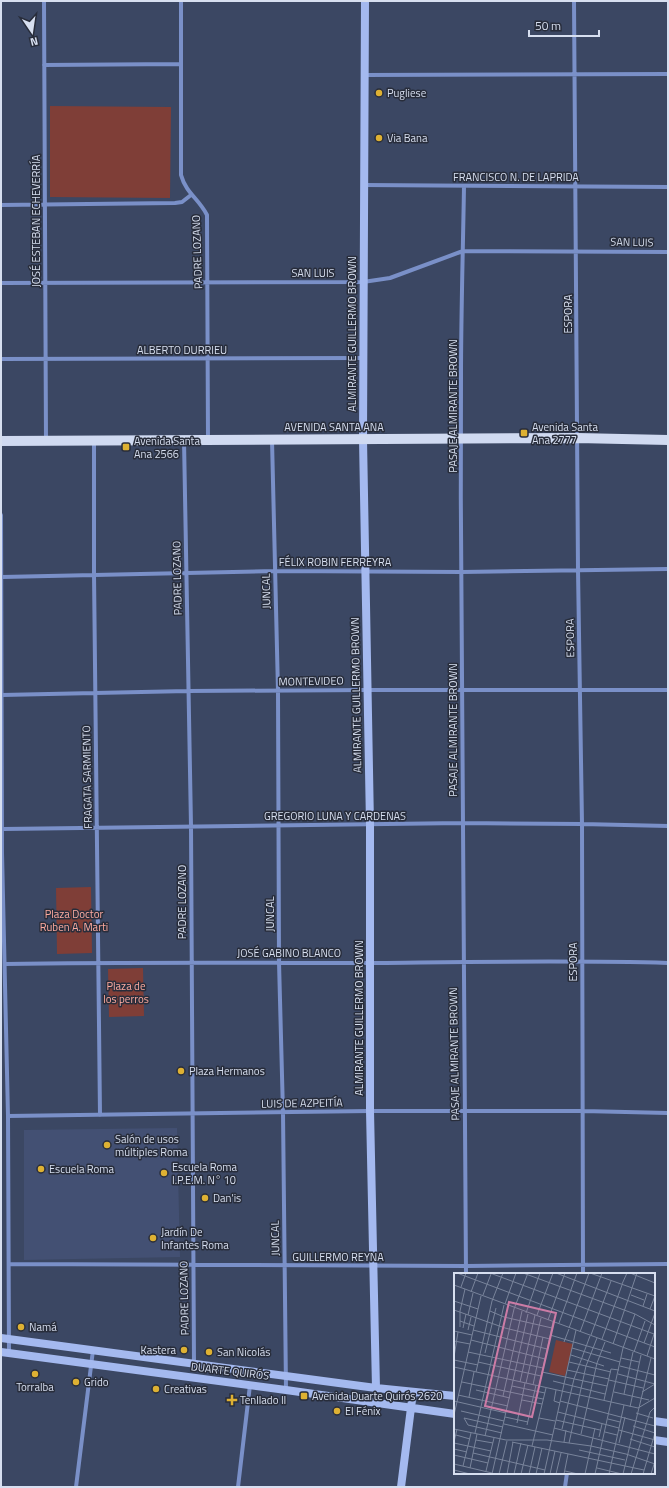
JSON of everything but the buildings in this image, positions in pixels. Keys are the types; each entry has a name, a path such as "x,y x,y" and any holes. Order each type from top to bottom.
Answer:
{"main road":[{"name":"AVENIDA SANTA ANA","path":"1,441 577,438 668,440"}],"street":[{"name":"JOSÉ ESTEBAN ECHEVERRÍA","path":"44,1 46,441"},
{"name":"PADRE LOZANO","path":"181,1 181,175 184,184 191,195 204,208 207,215 208,439"},
{"name":"ALMIRANTE GUILLERMO BROWN","path":"365,1 363,439 370,825 370,1111 376,1388"},
{"name":"ESPORA","path":"574,1 577,250 578,570 582,824 583,1273"},
{"path":"44,65 181,64"},
{"path":"365,75 668,74"},
{"name":"FRANCISCO N. DE LAPRIDA","path":"363,185 668,187"},
{"name":"PASAJE ALMIRANTE BROWN","path":"464,186 461,439 462,962 466,1273"},
{"path":"1,205 174,203 182,202 191,195"},
{"name":"SAN LUIS","path":"1,283 363,282 390,278 463,251 577,250 668,252"},
{"name":"ALBERTO DURRIEU","path":"1,359 363,358"},
{"name":"PADRE LOZANO","path":"184,439 190,826 192,1265 194,1364"},
{"name":"JUNCAL","path":"272,439 278,690 279,962 283,1113 286,1390"},
{"name":"FRAGATA SARMIENTO","path":"94,440 100,1115"},
{"path":"1,515 1,751 5,964 3,1012 8,1116 7,1168 9,1264 5,1353"},
{"name":"FÉLIX ROBIN FERREYRA","path":"2,577 186,572 462,572 668,569"},
{"name":"MONTEVIDEO","path":"2,695 278,690 668,690"},
{"name":"GREGORIO LUNA Y CARDENAS","path":"3,829 462,823 668,826"},
{"name":"JOSÉ GABINO BLANCO","path":"5,964 99,962 668,963"},
{"name":"LUIS DE AZPEITÍA","path":"8,1116 370,1111 583,1110 668,1114"},
{"path":"1,1168 7,1168"},
{"name":"GUILLERMO REYNA","path":"9,1264 466,1266 668,1264"},
{"name":"DUARTE QUIRÓS","path":"5,1339 376,1388 454,1396"},
{"path":"76,1487 93,1350"},
{"name":"DUARTE QUIRÓS","path":"5,1353 454,1414"},
{"path":"238,1487 250,1385"},
{"path":"401,1487 413,1392"},
{"path":"655,1421 668,1423"},
{"path":"655,1440 668,1442"},
{"path":"565,1487 567,1474"}],"shaded area":[{"path":"177,1128 180,1257 24,1260 24,1130"}],"green space":[{"path":"50,106 171,107 170,198 50,197"},
{"name":"Plaza Doctor Ruben A. Marti","path":"91,887 92,953 57,954 56,888"},
{"name":"Plaza de los perros","path":"143,968 144,1016 109,1017 108,969"}],"place":[{"name":"Pugliese","path":"379,93"},
{"name":"Via Bana","path":"379,138"},
{"name":"Avenida Santa Ana 2777","path":"524,433"},
{"name":"Avenida Santa Ana 2566","path":"126,447"},
{"name":"Plaza Hermanos","path":"181,1071"},
{"name":"Salón de usos múltiples Roma","path":"107,1145"},
{"name":"Escuela Roma","path":"41,1169"},
{"name":"Escuela Roma I.P.E.M. N° 10","path":"164,1173"},
{"name":"Dan'is","path":"205,1198"},
{"name":"Jardín De Infantes Roma","path":"153,1238"},
{"name":"Namá","path":"21,1327"},
{"name":"Kastera","path":"184,1350"},
{"name":"San Nicolás","path":"209,1352"},
{"name":"Torralba","path":"35,1374"},
{"name":"Grido","path":"76,1382"},
{"name":"Creativas","path":"156,1389"},
{"name":"Avenida Duarte Quirós 2620","path":"304,1396"},
{"name":"Tenllado II","path":"232,1400"},
{"name":"El Fénix","path":"337,1411"}]}
